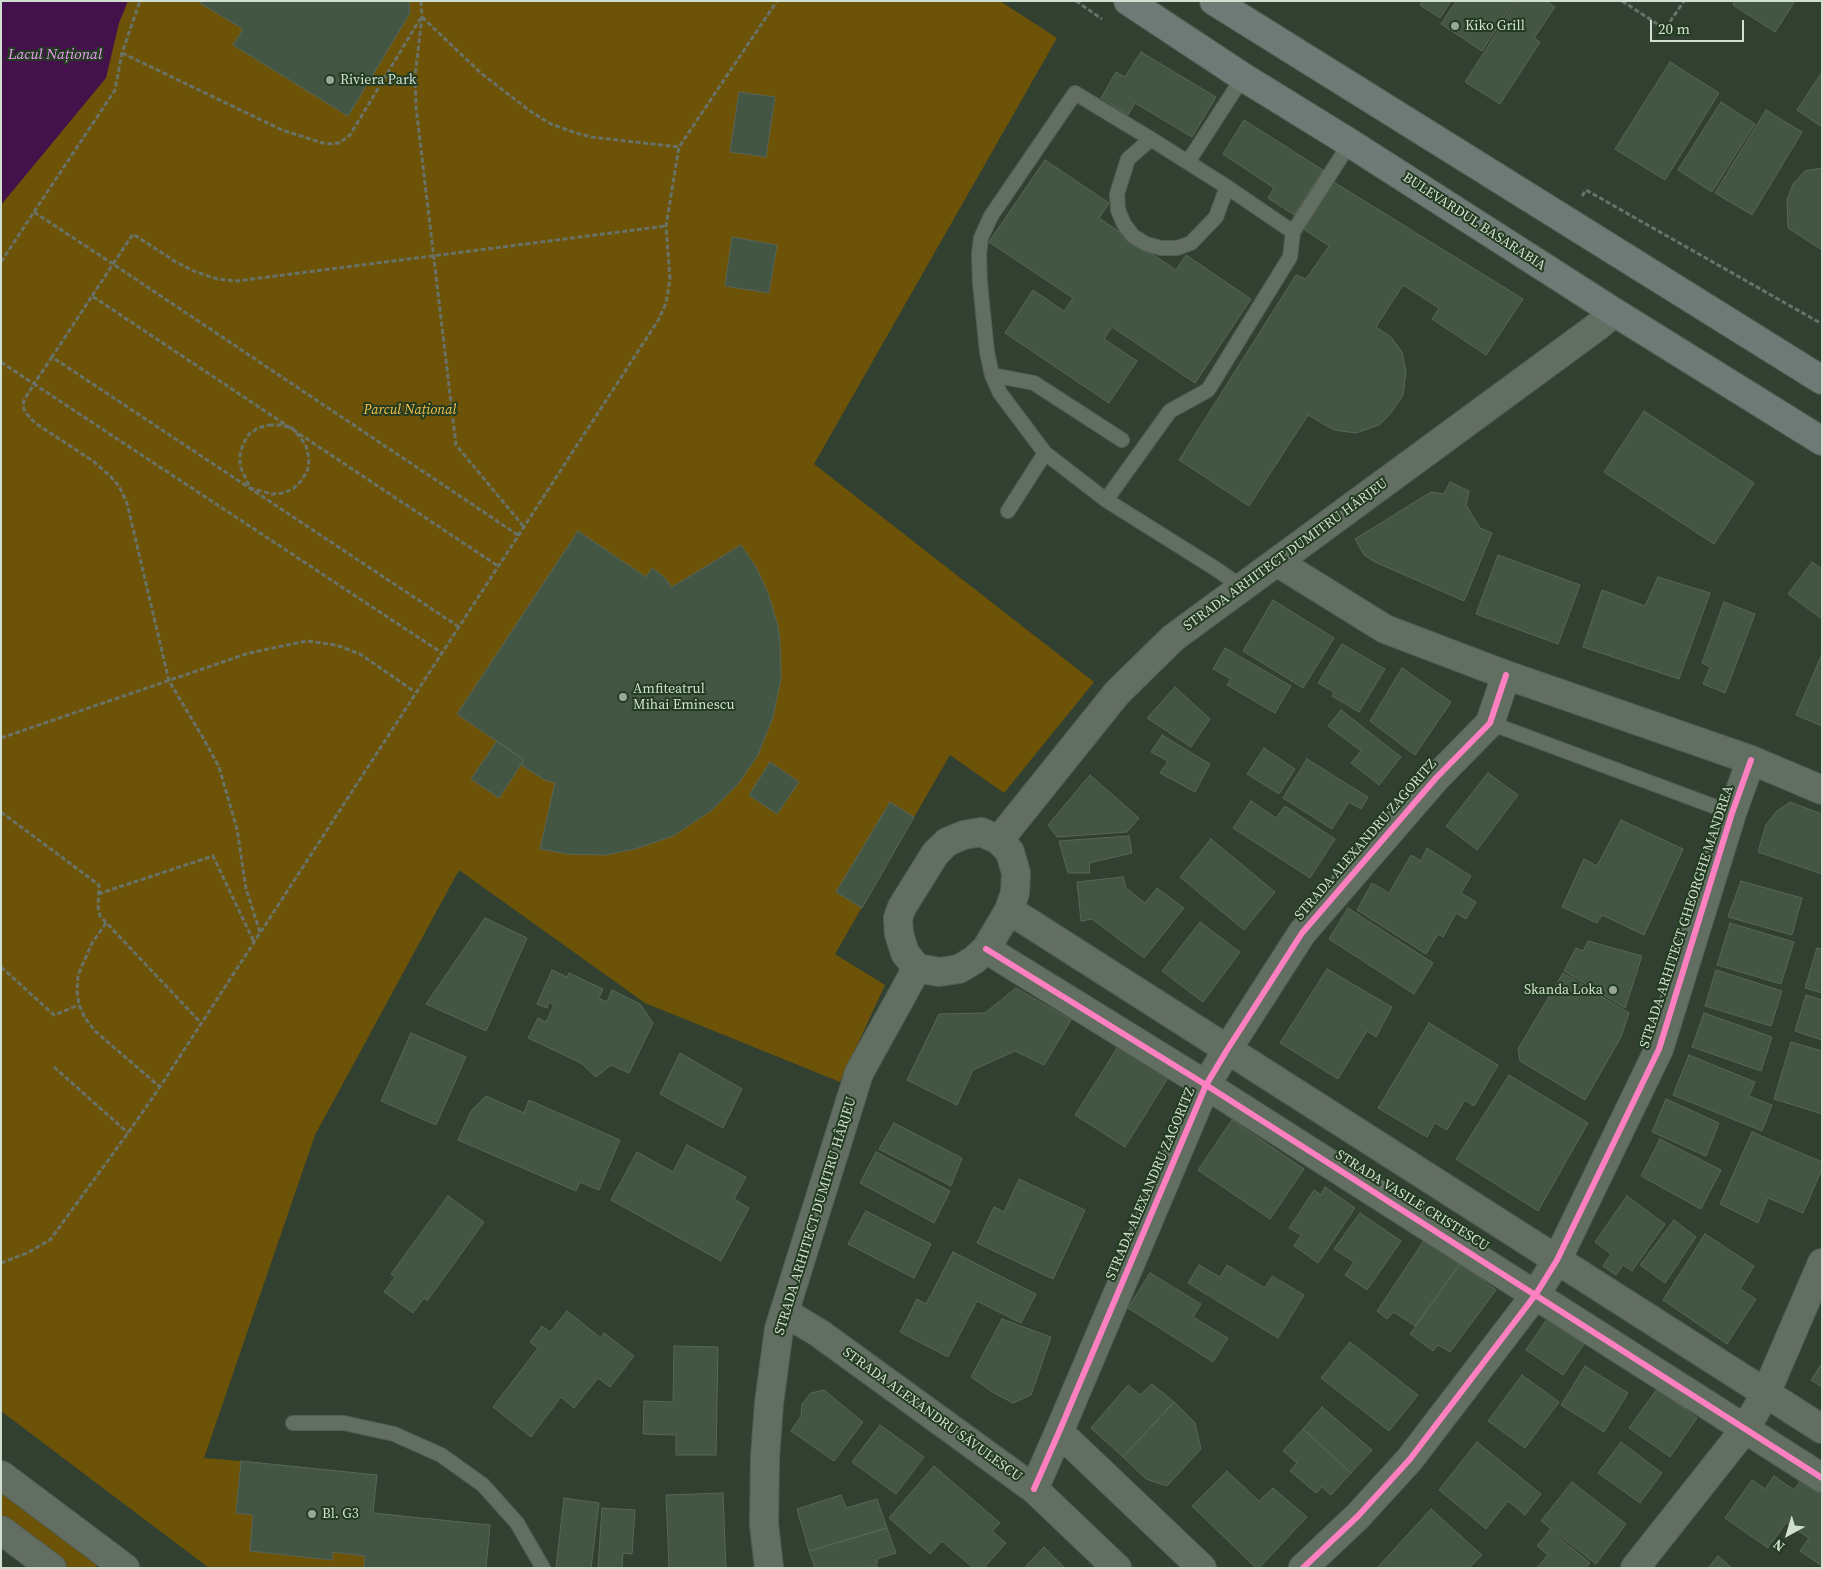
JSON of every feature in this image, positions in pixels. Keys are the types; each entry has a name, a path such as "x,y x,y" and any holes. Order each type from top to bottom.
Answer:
{"main road":[{"name":"BULEVARDUL BASARABIA","path":"1128,1 1243,77 1822,441"},
{"path":"1214,1 1822,380"}],"street":[{"name":"STRADA ARHITECT DUMITRU HÂRJEU","path":"999,840 1116,692 1173,638 1598,326 1614,312"},
{"path":"1277,562 1385,629 1506,675 1751,760 1822,790"},
{"name":"STRADA ALEXANDRU ZAGORITZ","path":"1034,1489 1206,1085 1302,933 1436,778 1490,723 1506,675"},
{"name":"STRADA ARHITECT GHEORGHE MANDREA","path":"1303,1568 1358,1516 1410,1459 1536,1294 1557,1260 1658,1050 1732,813 1751,760"},
{"path":"981,832 999,840 1010,852 1016,873 1015,892 1010,910 986,949 960,969 939,972 917,968 906,953 899,934 898,918 902,907 935,854 947,842 964,835 981,832"},
{"name":"STRADA VASILE CRISTESCU","path":"1010,910 1822,1430"},
{"name":"STRADA VASILE CRISTESCU","path":"986,949 1206,1085 1822,1478"},
{"name":"STRADA ARHITECT DUMITRU HÂRJEU","path":"769,1568 764,1524 765,1458 769,1403 779,1330 859,1073 917,968"},
{"path":"1635,1568 1745,1429 1766,1393 1822,1263"},
{"name":"STRADA ALEXANDRU SĂVULESCU","path":"784,1312 819,1333 1034,1489 1117,1568"},
{"path":"1059,1432 1202,1568"},
{"path":"1,1476 125,1568"},
{"path":"1,1530 52,1568"}],"lane":[{"path":"1188,162 1243,77"},
{"path":"1242,587 1106,500 1046,453 1000,393 992,375 987,352 980,283 979,254 981,238 991,216 1075,93 1188,162 1293,232"},
{"path":"1151,139 1128,159 1117,194 1118,210 1124,224 1133,236 1146,244 1161,248 1177,248 1191,243 1216,217 1227,187"},
{"path":"1106,500 1170,411 1208,390 1290,257 1293,232 1350,143"},
{"path":"992,375 1034,383 1122,440"},
{"path":"1008,511 1046,453"},
{"path":"1490,723 1732,813"},
{"path":"293,1423 344,1423 394,1434 441,1455 483,1485 517,1523 543,1568"}],"path":[{"path":"1,262 115,90 122,53 140,1"},
{"path":"421,1 422,16 415,77 416,107 456,445 524,527"},
{"path":"1,1262 27,1253 50,1240 128,1133 160,1087 659,319 666,303 670,279 666,226 679,147 777,1"},
{"path":"1622,1 1665,30 1684,1"},
{"path":"122,53 297,136 326,144 338,143 350,135 422,16"},
{"path":"422,16 482,74 530,111 551,124 591,137 679,147"},
{"path":"1586,190 1822,324"},
{"path":"34,212 518,535"},
{"path":"260,932 246,889 237,829 230,798 219,767 169,680 127,503 119,486 93,460 35,423 25,412 24,400 133,234 176,262 196,272 217,279 237,281 666,226"},
{"path":"92,296 498,566"},
{"path":"52,356 459,627"},
{"path":"1,362 442,653"},
{"path":"269,425 281,425 292,428 306,446 309,458 308,469 302,480 294,488 284,493 272,494 250,488 240,466 242,444 249,434 258,428 269,425"},
{"path":"1,738 249,653 307,641 336,645 360,654 415,692"},
{"path":"1,812 99,885 98,907 100,916 201,1023"},
{"path":"98,894 213,856 254,942"},
{"path":"106,923 92,943 78,975 77,991 79,1006 95,1031 160,1087"},
{"path":"1,967 54,1015 79,1006"},
{"path":"54,1067 128,1133"}],"green space":[{"name":"Parcul Național","path":"1,1 1000,1 1057,38 814,464 1094,682 1004,793 950,755 835,954 885,985 840,1082 645,1003 459,870 315,1135 204,1458 241,1461 236,1513 253,1515 250,1551 332,1560 333,1552 365,1556 364,1568 209,1568 1,1411"},
{"path":"1,1486 97,1560 96,1568 67,1568 1,1519"}],"water":[{"name":"Lacul Național","path":"1,1 128,1 119,23 106,78 1,205"}],"building":[{"name":"Riviera Park","path":"201,1 409,1 410,13 348,116 233,45 243,29 200,3"},
{"path":"1423,1 1451,1 1440,18 1420,5"},
{"path":"1456,1 1515,1 1482,51 1441,24"},
{"path":"1517,1 1546,1 1555,7 1534,38 1540,42 1500,104 1465,82"},
{"path":"1735,1 1795,1 1775,32 1733,5"},
{"path":"1141,52 1216,97 1192,137 1135,103 1128,115 1101,98 1116,72 1125,77"},
{"path":"1670,62 1719,93 1665,180 1615,149"},
{"path":"1822,72 1822,127 1797,110"},
{"path":"739,92 775,97 766,157 730,152"},
{"path":"1721,102 1755,124 1712,192 1678,170"},
{"path":"1766,110 1802,132 1752,215 1715,193"},
{"path":"1244,120 1323,170 1294,215 1268,198 1274,188 1223,154"},
{"path":"1045,160 1109,203 1099,218 1176,270 1186,255 1251,299 1195,383 1112,327 1104,339 1137,361 1109,403 1005,333 1033,290 1064,311 1073,298 989,242"},
{"path":"1822,168 1822,250 1788,228 1787,200 1793,184 1805,171"},
{"path":"1332,181 1523,299 1486,355 1432,319 1439,308 1403,285 1376,327 1391,337 1402,352 1406,372 1403,395 1391,413 1379,425 1356,433 1334,430 1308,415 1249,506 1179,460 1296,275 1306,279 1329,246 1302,228"},
{"path":"732,237 777,245 769,293 725,286"},
{"path":"1644,411 1754,483 1714,544 1604,472"},
{"path":"1450,482 1469,491 1466,505 1480,528 1492,533 1464,601 1375,562 1364,555 1355,539 1431,492 1444,494"},
{"name":"Amfiteatrul Mihai Eminescu","path":"578,531 646,577 652,568 664,577 672,587 741,545 756,567 768,593 778,626 780,641 781,678 773,717 758,755 738,784 712,810 673,836 635,849 605,855 568,854 540,849 555,783 545,780 521,765 524,760 457,714"},
{"path":"1498,555 1580,585 1558,644 1476,614"},
{"path":"1812,562 1822,569 1822,619 1788,594"},
{"path":"1658,577 1710,593 1679,679 1583,647 1602,590 1645,606"},
{"path":"1273,600 1334,638 1303,688 1243,651"},
{"path":"1724,602 1755,614 1725,693 1703,684 1710,667 1702,663"},
{"path":"1342,644 1385,669 1359,712 1332,696 1334,692 1318,683"},
{"path":"1225,648 1291,686 1275,713 1227,685 1231,679 1213,669"},
{"path":"1822,654 1822,726 1796,715"},
{"path":"1402,668 1451,702 1415,755 1370,721"},
{"path":"1175,687 1210,719 1191,747 1147,718"},
{"path":"1341,710 1401,757 1379,785 1351,763 1361,751 1328,726"},
{"path":"1162,735 1210,764 1195,792 1160,773 1168,761 1151,752"},
{"path":"497,741 524,760 499,798 471,779"},
{"path":"1264,748 1295,769 1279,794 1247,774"},
{"path":"1307,759 1368,797 1361,809 1349,802 1332,829 1283,798"},
{"path":"770,762 799,782 777,814 749,795"},
{"path":"1488,773 1518,795 1477,850 1446,826"},
{"path":"1090,775 1139,818 1127,832 1057,837 1048,825"},
{"path":"1251,801 1276,818 1285,806 1335,839 1310,878 1233,828"},
{"path":"890,802 914,817 862,908 836,892"},
{"path":"1790,802 1822,814 1822,874 1758,852 1766,825 1776,812"},
{"path":"1621,820 1683,849 1644,935 1602,915 1597,923 1562,907 1584,859 1597,866"},
{"path":"1129,836 1132,853 1089,863 1090,873 1068,873 1059,841"},
{"path":"1211,839 1275,892 1244,930 1180,877"},
{"path":"1427,848 1471,876 1461,893 1476,902 1466,919 1456,913 1443,937 1438,934 1426,954 1357,910 1372,883 1389,893 1411,855 1421,861"},
{"path":"1123,877 1126,888 1145,903 1157,888 1184,908 1144,958 1092,919 1081,921 1077,882"},
{"path":"1741,881 1802,898 1792,935 1728,917"},
{"path":"1348,908 1433,963 1414,994 1329,939"},
{"path":"485,918 527,938 486,1031 426,1004"},
{"path":"1200,922 1240,952 1203,1002 1162,971"},
{"path":"1730,923 1794,942 1781,984 1717,965"},
{"name":"Skanda Loka","path":"1588,941 1642,956 1625,1008 1564,971 1576,948 1583,951"},
{"path":"1817,948 1822,949 1822,993 1805,988"},
{"path":"1327,969 1392,1007 1376,1037 1367,1031 1338,1079 1280,1043"},
{"path":"552,970 567,977 569,973 603,989 599,998 607,1002 612,990 640,1004 653,1023 629,1073 611,1065 596,1077 581,1063 528,1038 538,1018 546,1022 554,1005 549,1002 547,1008 537,1004"},
{"path":"1716,970 1782,991 1771,1026 1705,1006"},
{"path":"1563,973 1629,1013 1621,1037 1585,1100 1520,1061 1518,1049"},
{"path":"1016,988 1071,1020 1044,1065 1015,1051 973,1070 957,1105 907,1080 939,1014 985,1013"},
{"path":"1806,995 1822,1000 1822,1040 1795,1031"},
{"path":"1704,1013 1772,1037 1761,1071 1692,1047"},
{"path":"1429,1023 1498,1065 1474,1106 1465,1100 1447,1130 1435,1123 1427,1137 1378,1108"},
{"path":"411,1033 466,1057 436,1125 381,1101"},
{"path":"1791,1042 1822,1051 1822,1114 1774,1099"},
{"path":"1119,1045 1169,1076 1125,1147 1075,1115"},
{"path":"680,1053 742,1089 723,1128 660,1094"},
{"path":"1689,1055 1755,1082 1749,1096 1772,1105 1762,1131 1673,1095"},
{"path":"1509,1075 1588,1123 1538,1211 1456,1159"},
{"path":"486,1096 524,1113 529,1100 620,1140 599,1190 580,1182 576,1191 458,1140 471,1111"},
{"path":"1666,1099 1719,1123 1706,1156 1652,1132"},
{"path":"1232,1120 1304,1169 1270,1219 1198,1170"},
{"path":"894,1123 962,1158 951,1186 879,1149"},
{"path":"1752,1132 1822,1162 1822,1169 1803,1213 1768,1198 1758,1223 1720,1204"},
{"path":"1660,1139 1721,1170 1701,1209 1641,1176"},
{"path":"687,1145 746,1177 734,1199 749,1208 721,1261 611,1200 637,1152 673,1172"},
{"path":"876,1152 950,1191 934,1223 860,1183"},
{"path":"1019,1179 1085,1210 1053,1279 977,1243 994,1207 1004,1212"},
{"path":"1325,1187 1355,1208 1318,1263 1294,1246 1301,1235 1289,1228 1314,1190 1321,1195"},
{"path":"448,1196 484,1222 427,1301 424,1298 413,1313 384,1292 395,1277 391,1274"},
{"path":"1627,1196 1665,1224 1632,1271 1623,1265 1616,1275 1603,1266 1611,1254 1595,1242"},
{"path":"866,1211 931,1244 914,1278 848,1244"},
{"path":"1360,1213 1401,1241 1367,1290 1345,1275 1354,1262 1334,1249"},
{"path":"1674,1220 1696,1237 1665,1283 1640,1265"},
{"path":"1705,1234 1754,1266 1740,1289 1756,1299 1727,1344 1663,1300"},
{"path":"1425,1239 1460,1264 1415,1326 1394,1312 1387,1319 1377,1311"},
{"path":"953,1252 1036,1294 1021,1323 977,1301 948,1357 900,1332 917,1299 926,1304"},
{"path":"1460,1264 1496,1290 1450,1352 1438,1345 1433,1351 1410,1334"},
{"path":"1199,1265 1220,1277 1227,1265 1265,1288 1272,1276 1304,1295 1278,1338 1188,1283"},
{"path":"1150,1273 1201,1304 1193,1317 1228,1338 1213,1362 1128,1308"},
{"path":"567,1311 601,1338 604,1333 634,1356 610,1387 598,1378 574,1408 561,1397 531,1437 493,1407 538,1348 530,1342 542,1326 550,1332"},
{"path":"1002,1319 1051,1337 1031,1395 1013,1403 971,1377"},
{"path":"1547,1319 1584,1344 1563,1375 1526,1350"},
{"path":"1350,1342 1418,1395 1389,1431 1321,1378"},
{"path":"674,1346 718,1347 716,1455 676,1455 676,1435 643,1434 644,1401 673,1402"},
{"path":"1822,1363 1822,1387 1811,1380"},
{"path":"1585,1366 1628,1393 1604,1432 1561,1405"},
{"path":"1522,1375 1559,1402 1525,1448 1488,1421"},
{"path":"1152,1384 1174,1402 1123,1457 1091,1428 1128,1385 1140,1395"},
{"path":"1657,1389 1697,1418 1670,1457 1629,1428"},
{"path":"824,1390 863,1422 834,1461 791,1431 801,1416 802,1404 811,1393"},
{"path":"1174,1402 1195,1423 1201,1449 1167,1486 1146,1479 1123,1457"},
{"path":"1322,1407 1372,1450 1351,1473 1303,1429"},
{"path":"880,1425 924,1457 896,1494 852,1462"},
{"path":"1303,1429 1351,1473 1331,1495 1322,1487 1316,1493 1290,1471 1297,1463 1283,1451"},
{"path":"1477,1442 1541,1494 1525,1515 1508,1501 1486,1529 1439,1490"},
{"path":"1621,1442 1662,1473 1640,1503 1598,1473"},
{"name":"Bl. G3","path":"241,1461 377,1475 373,1513 490,1525 486,1568 364,1568 365,1556 333,1552 332,1560 250,1551 253,1515 236,1513"},
{"path":"934,1466 1000,1523 992,1531 1006,1543 984,1568 973,1568 942,1541 930,1554 889,1518"},
{"path":"1227,1471 1259,1501 1273,1488 1307,1517 1259,1568 1256,1568 1192,1506"},
{"path":"1774,1476 1794,1490 1801,1480 1822,1495 1822,1566 1800,1551 1809,1538 1786,1523 1768,1548 1725,1518 1752,1480 1765,1489"},
{"path":"1572,1482 1626,1524 1596,1564 1541,1521"},
{"path":"723,1493 726,1568 669,1568 666,1495"},
{"path":"841,1495 846,1508 877,1499 887,1528 809,1551 797,1509"},
{"path":"564,1498 599,1503 591,1568 556,1568"},
{"path":"602,1508 635,1510 632,1554 623,1553 622,1568 598,1568"},
{"path":"1431,1509 1482,1555 1469,1568 1377,1568"},
{"path":"887,1528 896,1553 877,1559 877,1567 815,1568 809,1551"},
{"path":"1550,1530 1590,1563 1586,1568 1537,1568 1548,1555 1537,1546"},
{"path":"1044,1547 1065,1568 1024,1568"},
{"path":"1718,1556 1732,1568 1708,1568"}],"cycle path":[{"path":"1034,1489 1206,1085 1302,933 1436,778 1490,723 1506,675"},
{"path":"1303,1568 1358,1516 1410,1459 1536,1294 1557,1260 1659,1049 1732,813 1751,760"},
{"path":"986,949 1206,1085 1822,1478"}],"place":[{"name":"Kiko Grill","path":"1455,26"},
{"name":"Riviera Park","path":"330,80"},
{"name":"Amfiteatrul Mihai Eminescu","path":"623,697"},
{"name":"Skanda Loka","path":"1613,990"},
{"name":"Bl. G3","path":"312,1514"}]}
